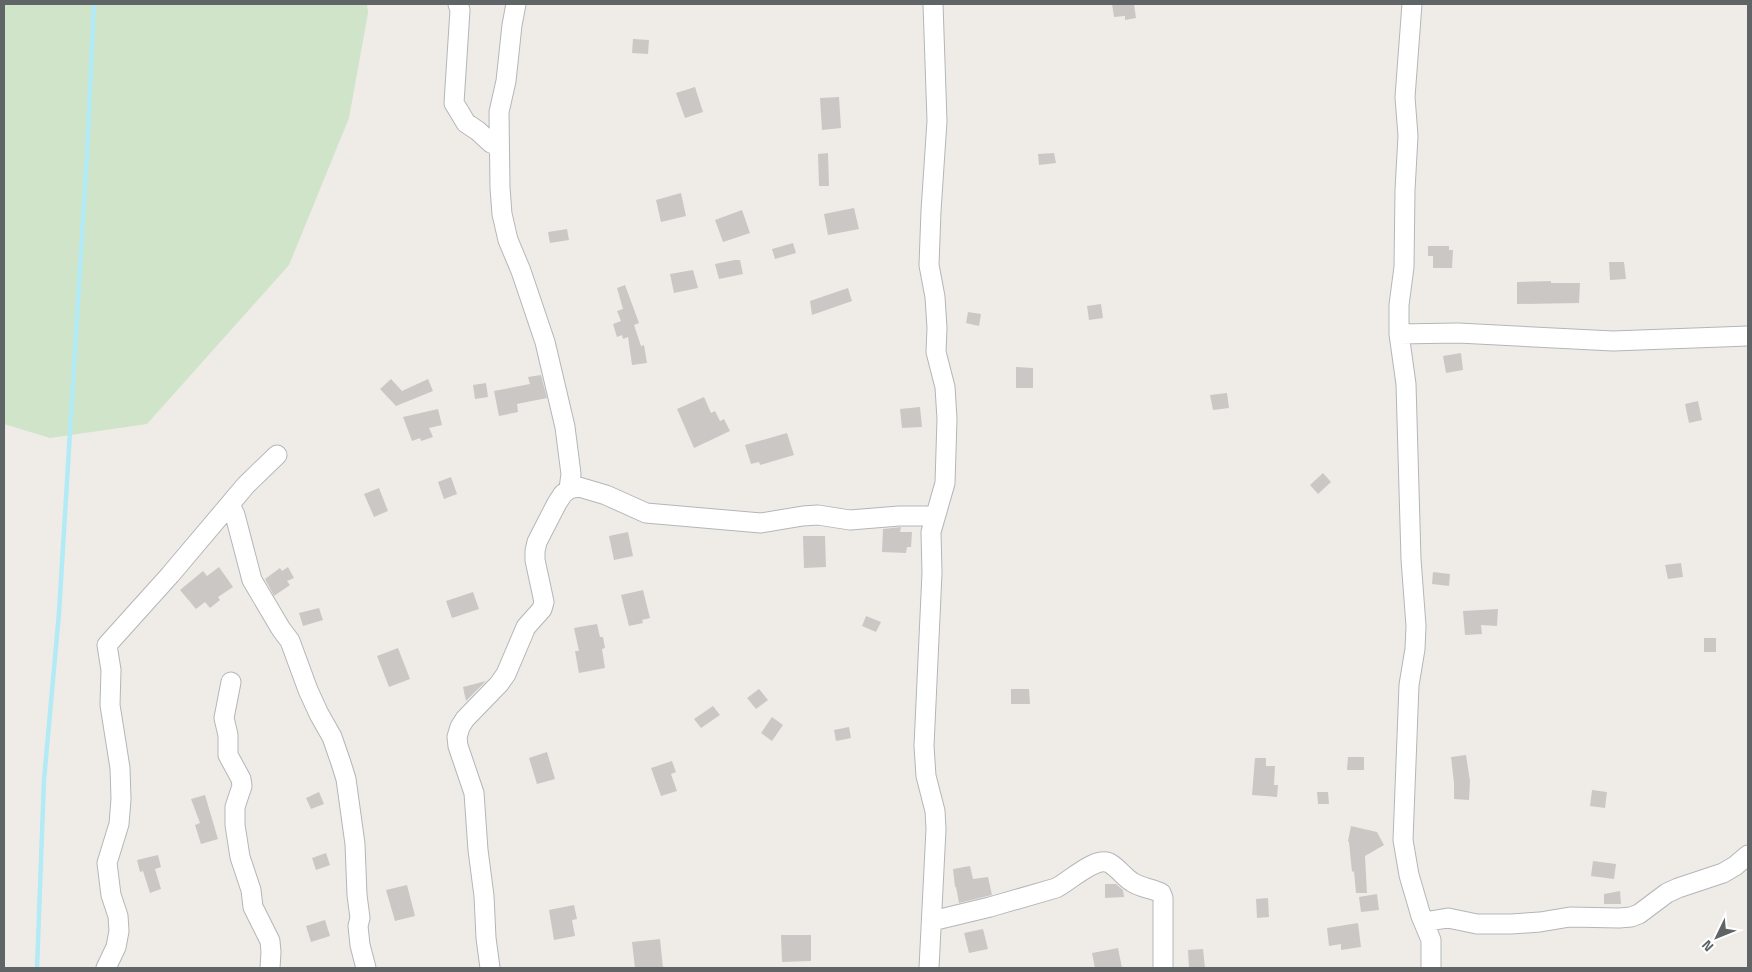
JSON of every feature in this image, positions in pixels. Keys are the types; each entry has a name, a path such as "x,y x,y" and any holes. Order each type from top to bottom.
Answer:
{"street":[{"path":"458,4 460,10 454,103 466,123 478,130 491,143 499,146"},
{"path":"490,968 474,793 458,746 457,737 465,719 499,684 506,674 526,627 542,609 544,602 535,560 537,542 556,503 569,489 571,474 565,427 545,342 521,271 508,240 502,214 499,112 506,81 516,4"},
{"path":"929,968 936,829 935,811 926,776 924,746 932,573 930,532 944,483 948,419 945,386 936,352 935,297 929,265 930,210 937,121 933,4"},
{"path":"1412,4 1405,96 1408,136 1404,267 1399,306 1398,334 1406,384 1411,559 1416,626 1415,649 1409,685 1403,840 1409,875 1431,940 1431,968"},
{"path":"1398,334 1458,333 1613,341 1748,336"},
{"path":"106,968 116,947 119,931 118,916 111,895 107,862 119,824 121,798 120,768 110,705 110,670 107,646 170,576 230,504 276,455"},
{"path":"569,489 579,487 590,490 646,513 761,524 818,515 850,520 899,516 934,516"},
{"path":"230,504 235,515 252,580 290,641 308,690 332,737 346,780 355,844 360,945 366,968"},
{"path":"231,682 224,718 228,735 228,755 241,780 242,786 235,807 235,826 240,857 251,890 253,907 270,941 270,968"},
{"path":"1424,922 1448,918 1477,924 1511,924 1570,917 1630,917 1639,914 1678,888 1723,873 1748,855"},
{"path":"932,921 1056,888 1065,884 1084,869 1101,862 1106,862 1112,864 1132,882 1161,893 1163,898 1163,968"}],"green space":[{"path":"4,4 367,4 368,13 349,118 289,265 147,424 50,438 4,424"}],"building":[{"path":"1112,4 1134,4 1136,18 1125,20 1125,16 1114,17"},
{"path":"633,39 649,40 648,54 632,53"},
{"path":"695,87 703,112 685,118 676,93"},
{"path":"839,97 841,128 822,130 820,98"},
{"path":"828,153 829,186 819,186 818,154"},
{"path":"1054,153 1056,163 1039,165 1038,154"},
{"path":"681,193 686,216 661,222 656,200"},
{"path":"854,208 859,229 828,235 824,214"},
{"path":"742,210 750,233 723,242 715,220"},
{"path":"567,229 569,240 550,243 548,232"},
{"path":"793,243 796,253 775,259 772,249"},
{"path":"1428,246 1449,246 1449,250 1453,250 1452,268 1433,268 1433,256 1428,256"},
{"path":"740,260 743,274 719,279 715,264"},
{"path":"1609,262 1624,262 1626,279 1610,280"},
{"path":"693,270 698,288 674,293 670,274"},
{"path":"1551,281 1551,283 1580,283 1579,303 1517,304 1517,282"},
{"path":"625,285 639,323 634,325 641,346 644,345 647,363 632,365 628,337 623,339 622,335 617,337 613,324 621,321 617,311 623,309 617,288"},
{"path":"848,288 852,301 812,315 810,301"},
{"path":"1101,304 1103,318 1089,320 1087,306"},
{"path":"968,312 981,314 979,326 966,323"},
{"path":"1461,353 1463,370 1446,373 1443,356"},
{"path":"1016,367 1033,368 1033,388 1016,388"},
{"path":"541,375 547,398 517,404 518,412 499,416 494,391 530,384 528,377"},
{"path":"391,379 402,391 428,379 433,391 396,406 380,389"},
{"path":"486,383 488,397 475,399 473,385"},
{"path":"1227,393 1229,408 1213,410 1210,395"},
{"path":"704,397 711,413 715,411 720,421 724,419 730,431 694,448 677,409"},
{"path":"1698,401 1702,420 1689,423 1685,404"},
{"path":"920,407 922,427 902,428 900,409"},
{"path":"438,409 442,425 429,428 433,437 421,441 420,438 412,441 403,417"},
{"path":"787,433 794,455 760,465 759,462 751,464 745,445"},
{"path":"1323,473 1331,482 1318,494 1310,485"},
{"path":"451,477 457,494 444,499 438,482"},
{"path":"379,488 388,511 374,517 364,494"},
{"path":"901,527 900,532 912,532 911,547 907,547 906,553 882,552 883,529"},
{"path":"628,532 633,556 614,560 609,536"},
{"path":"803,536 825,536 826,567 804,568"},
{"path":"1681,563 1683,577 1668,579 1665,565"},
{"path":"219,567 233,587 218,597 220,600 210,608 205,602 196,609 180,590 203,571 207,576"},
{"path":"288,567 294,578 287,581 290,585 274,596 265,579 280,568 282,571"},
{"path":"1433,572 1450,574 1449,586 1432,584"},
{"path":"643,590 650,618 642,620 643,623 629,626 621,595"},
{"path":"473,592 479,609 452,618 446,601"},
{"path":"319,608 323,620 303,626 299,613"},
{"path":"1498,609 1497,626 1481,625 1482,634 1465,635 1463,611"},
{"path":"866,616 881,622 876,632 862,626"},
{"path":"597,624 600,637 603,637 605,648 602,649 605,668 579,673 575,651 579,651 574,628"},
{"path":"1704,638 1716,638 1716,652 1704,652"},
{"path":"398,648 410,679 389,687 377,656"},
{"path":"486,681 466,701 463,687"},
{"path":"759,689 768,700 756,709 747,698"},
{"path":"1011,689 1029,689 1030,704 1011,704"},
{"path":"713,706 720,715 701,728 694,719"},
{"path":"772,717 783,725 772,741 761,733"},
{"path":"849,727 851,738 836,741 834,730"},
{"path":"547,752 555,779 537,784 529,758"},
{"path":"1466,755 1470,781 1469,800 1454,799 1451,757"},
{"path":"1348,757 1364,757 1364,770 1347,770"},
{"path":"1255,758 1266,758 1266,766 1275,766 1274,785 1278,785 1277,797 1252,795"},
{"path":"672,761 676,772 671,774 677,791 661,796 651,768"},
{"path":"1592,790 1607,792 1605,808 1590,806"},
{"path":"319,792 324,804 311,809 306,798"},
{"path":"1317,792 1328,792 1329,804 1318,804"},
{"path":"205,795 218,839 201,844 195,825 200,823 191,799"},
{"path":"1351,826 1377,832 1384,845 1365,856 1367,893 1356,893 1348,841"},
{"path":"326,853 330,865 316,870 312,858"},
{"path":"158,855 161,867 155,869 161,889 150,893 143,871 140,872 137,860"},
{"path":"1593,861 1616,864 1614,879 1591,876"},
{"path":"970,866 973,879 988,877 992,895 959,903 953,869"},
{"path":"1105,884 1116,884 1123,890 1124,897 1105,898"},
{"path":"407,885 415,916 395,921 386,890"},
{"path":"1620,891 1621,904 1604,904 1604,894"},
{"path":"1377,894 1379,910 1361,912 1359,897"},
{"path":"1268,898 1269,917 1257,918 1256,899"},
{"path":"574,905 577,919 572,920 575,936 554,940 549,910"},
{"path":"325,920 330,936 311,942 306,926"},
{"path":"1358,923 1361,947 1341,950 1341,944 1329,946 1327,928"},
{"path":"983,929 988,949 969,953 964,933"},
{"path":"781,935 811,935 811,961 782,962"},
{"path":"660,939 663,968 635,968 632,942"},
{"path":"1118,948 1122,968 1095,968 1092,953"},
{"path":"1203,949 1205,968 1189,968 1188,950"}],"waterway":[{"path":"37,968 44,780 59,613 87,153 94,4"}]}
